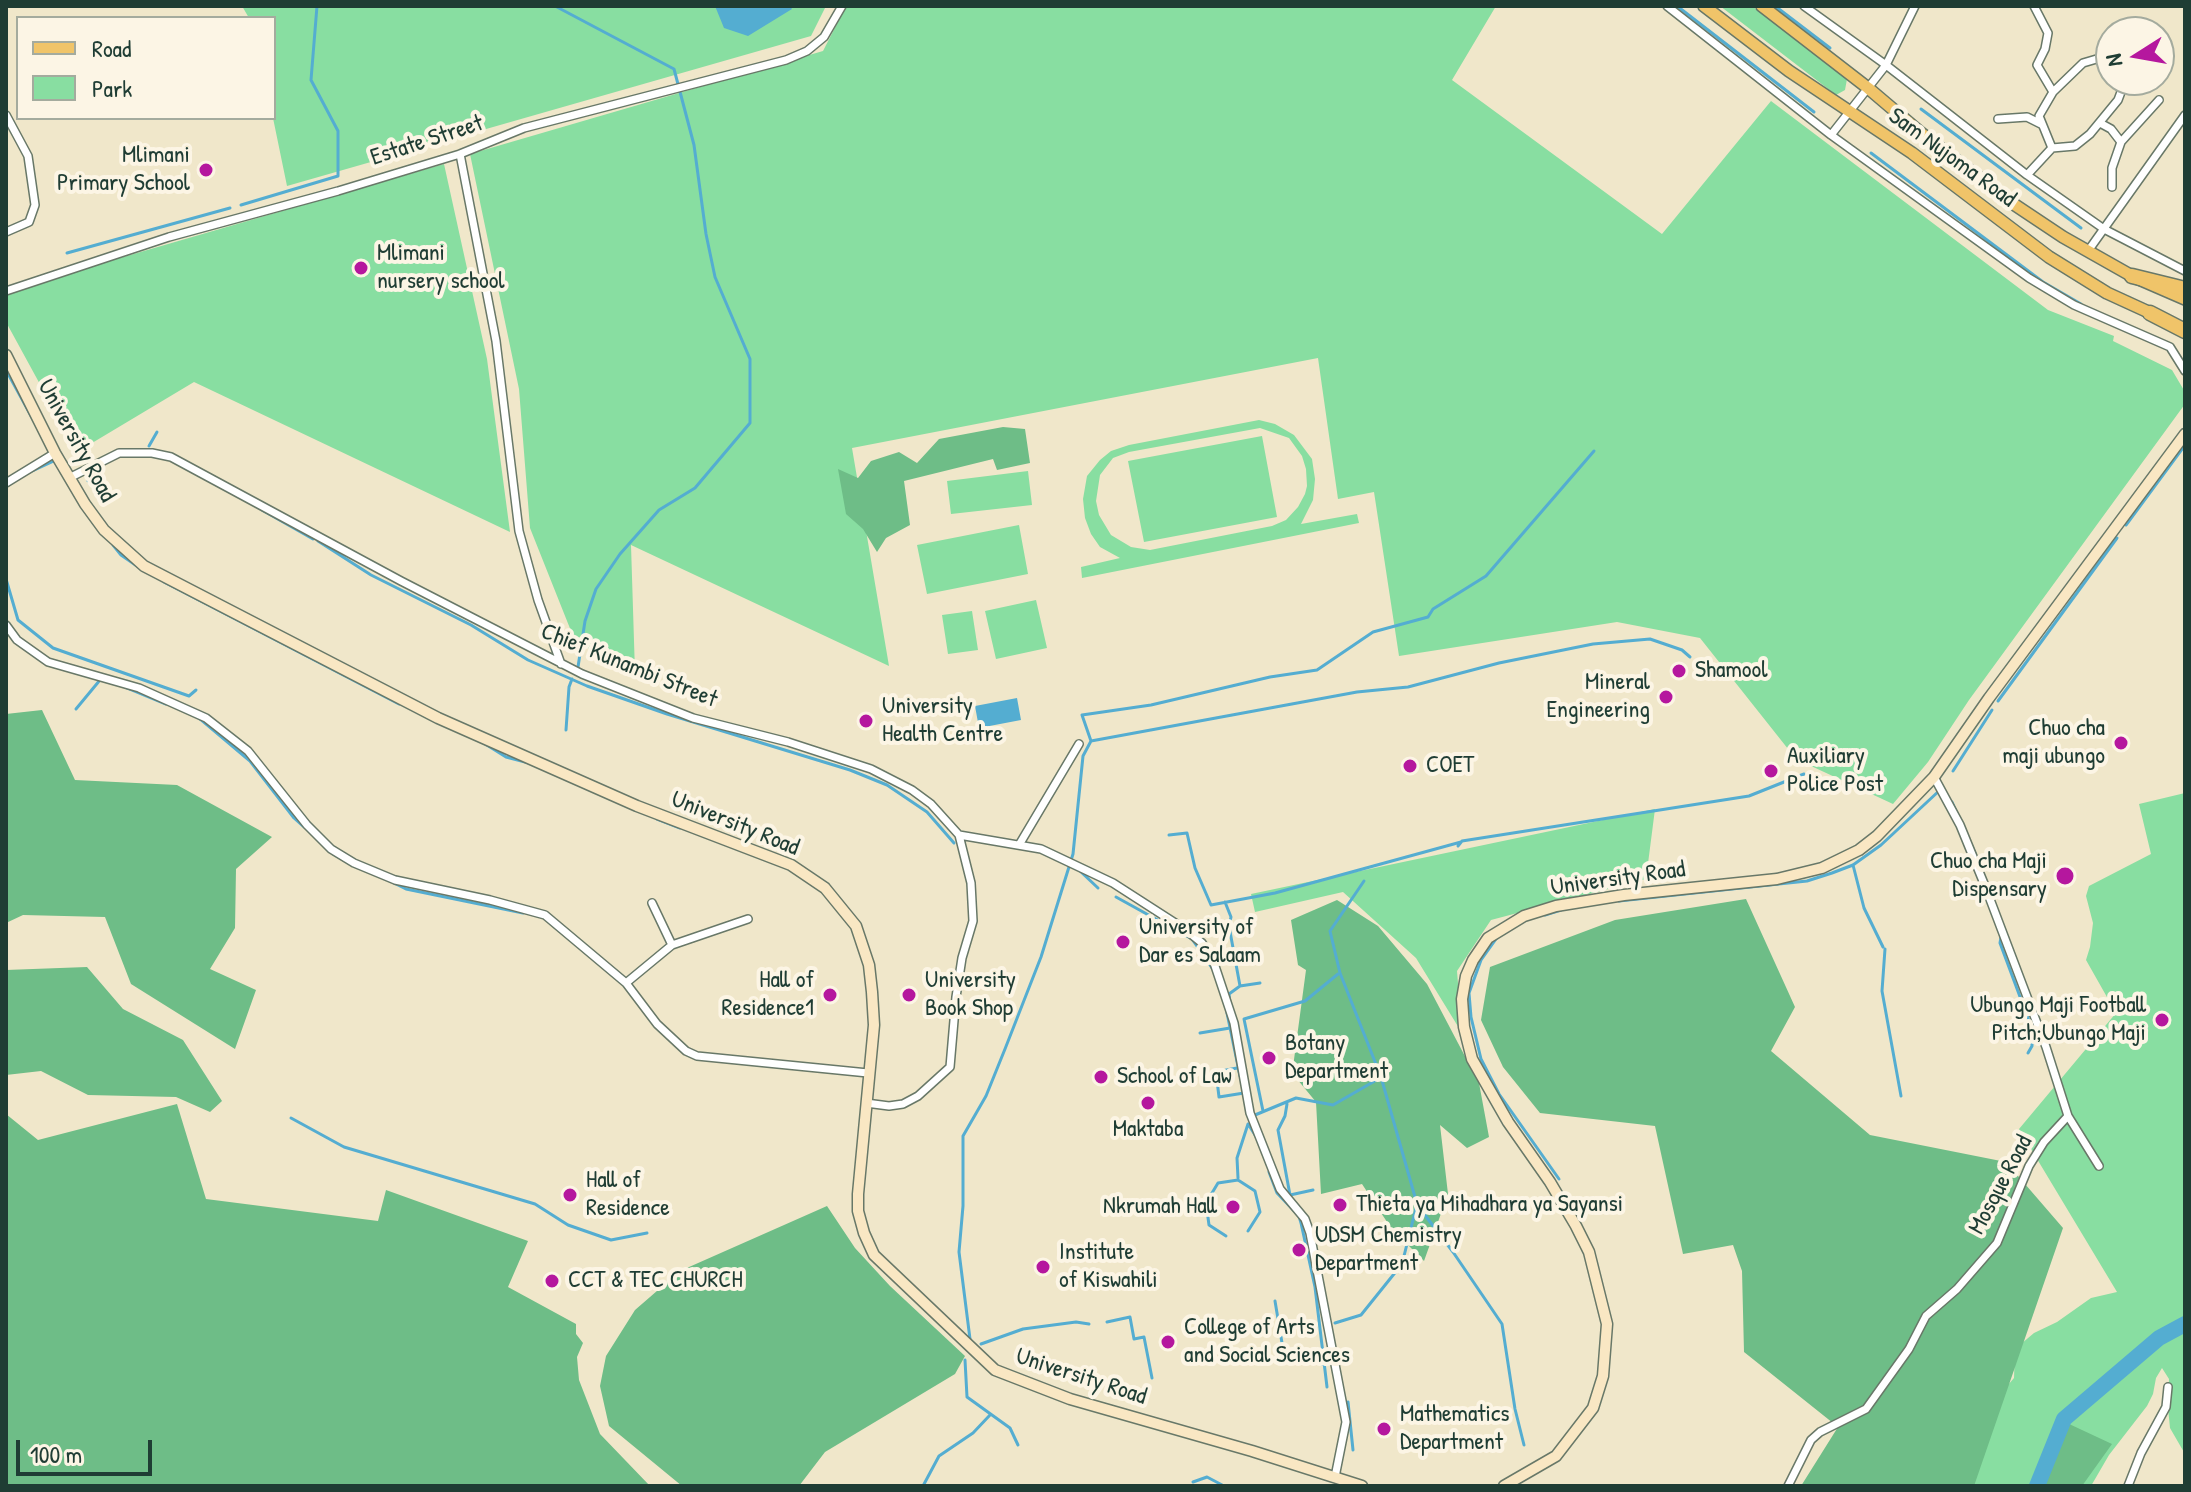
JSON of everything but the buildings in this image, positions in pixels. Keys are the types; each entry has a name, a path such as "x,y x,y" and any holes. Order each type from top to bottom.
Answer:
{"highway":[{"path":"2132,276 2185,289"},
{"path":"2150,313 2185,329"}],"main road":[{"name":"Sam Nujoma Road","path":"1704,6 1789,71 1912,153 2075,275 2150,313"},
{"name":"Sam Nujoma Road","path":"1762,6 2012,203 2132,276 2185,299"}],"street":[{"name":"Estate Street","path":"6,291 169,237 460,154 524,128 786,60 807,51 824,37 842,6"},
{"path":"1667,6 1831,135 2051,291 2108,321 2170,347 2185,371"},
{"path":"1804,6 1886,65 2027,175 2104,229 2185,271"},
{"path":"1831,135 1886,65 1915,6"},
{"path":"2034,6 2048,33 2037,65 2053,92"},
{"path":"2052,148 2041,124 2040,112 2053,92 2083,63 2095,59"},
{"path":"2027,175 2052,148 2075,146 2100,123 2120,96"},
{"path":"2112,187 2112,168 2121,142 2159,100"},
{"path":"6,115 28,156 35,205 29,222 6,232"},
{"path":"2088,251 2185,115"},
{"path":"1998,119 2027,117 2041,124"},
{"path":"2100,123 2111,129 2121,142"},
{"path":"460,154 496,341 519,531 538,600 561,664"},
{"name":"University Road","path":"6,355 55,453 104,530 130,555 157,574 438,718 637,806 791,865 825,888 856,926 869,965 874,1021 858,1211 864,1233 874,1255 995,1370 1070,1399 1362,1486"},
{"name":"University Road","path":"1504,1486 1556,1456 1593,1408 1603,1376 1607,1324 1589,1252 1576,1226 1508,1122 1472,1059 1464,1027 1462,999 1473,960 1488,938 1507,924 1556,906 1624,895 1777,879 1822,868 1859,850 1877,836 1934,777 2185,434"},
{"path":"6,483 55,453"},
{"name":"Chief Kunambi Street","path":"69,478 119,453 152,453 171,457 561,664 693,718 788,742 891,777 931,804 959,835 971,883 973,921 956,997 950,1067 918,1096 903,1104 866,1103"},
{"path":"6,625 17,640 48,662 139,688 206,718 248,751 307,825 343,857 395,880 545,915 626,983 675,1043 697,1056 868,1073"},
{"path":"1019,845 1079,744"},
{"path":"1934,777 1960,825 2006,940 2068,1116 2099,1166"},
{"path":"959,835 1041,849 1117,885 1186,930 1202,943 1213,960 1234,1023 1250,1113 1280,1189 1305,1219 1310,1233 1346,1422 1335,1477"},
{"path":"652,903 672,945"},
{"path":"626,983 672,945 748,919"},
{"name":"Mosque Road","path":"1788,1486 1811,1440 1820,1432 1866,1409 1909,1349 1926,1316 1957,1289 1997,1243 2029,1166 2044,1142 2068,1116"},
{"path":"2128,1486 2141,1453 2166,1407 2168,1387"}],"green space":[{"path":"242,6 826,6 811,36 287,186 273,120 276,120 276,16 248,16"},
{"path":"846,6 1496,6 1452,80 1662,234 1771,101 2048,310 2114,336 2113,341 2172,370 2185,392 2185,404 1969,700 1928,762 1893,804 1796,759 1700,638 1617,622 1399,656 1374,492 1338,499 1318,358 852,448 889,666 631,545 635,673 575,641 530,528 519,389 470,154 823,51"},
{"path":"1720,6 1752,6 1847,79 1845,90 1836,95"},
{"path":"444,164 487,359 510,532 194,382 77,452 6,322 6,291"},
{"path":"1259,420 1275,424 1294,435 1312,459 1315,479 1313,500 1301,524 1357,514 1359,523 1082,578 1081,567 1120,558 1100,547 1091,534 1083,499 1087,476 1111,451","holes":["1260,428 1289,438 1302,456 1307,486 1298,507 1286,520 1272,526 1150,550 1131,547 1111,535 1099,515 1096,501 1100,475 1113,458 1129,452"]},
{"path":"1003,427 1025,429 1030,463 997,470 993,459 904,481 910,525 886,538 877,552 863,529 846,514 838,469 858,478 871,461 899,452 917,463 939,439"},
{"path":"1262,436 1277,517 1144,542 1128,461"},
{"path":"1028,471 1032,505 951,514 947,481"},
{"path":"1019,525 1028,574 927,594 917,545"},
{"path":"1036,600 1047,648 996,659 985,611"},
{"path":"972,611 978,650 948,654 942,615"},
{"path":"42,710 75,780 177,785 272,837 236,869 235,928 210,969 256,990 235,1049 131,984 105,917 23,915 6,923 6,714"},
{"path":"2185,793 2185,1454 2170,1428 2169,1379 2162,1368 2147,1406 2109,1455 2091,1486 1952,1486 2002,1392 2014,1378 2015,1349 2034,1333 2057,1322 2091,1298 2117,1292 2019,1129 2116,1013 2086,960 2093,923 2086,896 2089,886 2151,854 2139,804"},
{"path":"1655,809 1646,879 1491,920 1457,971 1462,1033 1416,958 1343,892 1255,912 1251,894"},
{"path":"1746,899 1795,1007 1771,1051 1870,1135 2006,1162 2063,1228 1974,1486 1801,1486 1838,1427 1744,1352 1742,1271 1733,1245 1683,1254 1655,1126 1540,1113 1503,1067 1481,1020 1490,967 1615,920"},
{"path":"1337,900 1378,926 1427,984 1479,1083 1489,1137 1467,1148 1440,1125 1448,1194 1424,1261 1391,1228 1362,1184 1321,1194 1316,1102 1297,1079 1293,1067 1306,970 1298,965 1291,920"},
{"path":"87,967 123,1009 183,1040 222,1101 210,1112 176,1097 88,1095 41,1071 6,1075 6,970"},
{"path":"177,1104 206,1199 378,1221 386,1190 528,1241 508,1287 576,1324 576,1334 583,1343 577,1357 579,1380 600,1434 650,1486 6,1486 6,1114 38,1140"},
{"path":"827,1206 855,1248 890,1286 965,1356 955,1374 825,1452 799,1486 682,1486 609,1426 600,1386 606,1356 635,1310 680,1271"},
{"path":"2067,1423 2112,1444 2082,1486 2037,1486"}],"water":[{"path":"715,6 790,6 792,9 748,36 724,28"},
{"path":"1017,698 1021,720 979,728 975,706"}],"waterway":[{"path":"241,205 338,176 338,131 311,80 317,6"},
{"path":"555,6 674,69 694,145 715,277 750,359 750,423 695,488 659,510 620,554 596,589 585,621 578,667"},
{"path":"1677,6 1814,112"},
{"path":"1775,6 1830,48"},
{"path":"1921,109 2081,228"},
{"path":"1871,153 2043,282 2081,304"},
{"path":"67,253 230,208"},
{"path":"6,370 35,423"},
{"path":"149,446 157,432"},
{"path":"2126,525 2185,445"},
{"path":"970,1339 959,1252 963,1206 963,1136 986,1096 1041,957 1073,854 1083,756 1091,741 1082,715 1151,705 1270,677 1317,670 1373,632 1428,617 1433,609 1486,576 1594,451"},
{"path":"30,472 56,460"},
{"path":"88,481 104,463"},
{"path":"262,510 313,539"},
{"path":"1998,701 2117,538"},
{"path":"318,541 371,575 471,625 528,660 587,686 850,770 887,785 927,812 954,843"},
{"path":"113,545 137,566"},
{"path":"6,579 18,620 53,648 189,696 196,690"},
{"path":"164,582 399,704"},
{"path":"1091,741 1357,692 1408,687 1499,663 1593,644 1650,639 1682,650 1690,657"},
{"path":"566,730 572,679"},
{"path":"76,709 100,680"},
{"path":"125,687 166,704"},
{"path":"1953,771 1992,710"},
{"path":"199,718 250,761 304,827"},
{"path":"482,742 506,757 529,763"},
{"path":"1458,846 1462,841 1749,796 1804,774"},
{"path":"1619,901 1807,881 1832,873 1853,865 1881,845 1940,790"},
{"path":"1952,802 1975,853"},
{"path":"657,819 680,828"},
{"path":"1169,835 1187,833 1195,868 1211,905 1275,893 1461,842"},
{"path":"333,854 347,862"},
{"path":"1853,865 1864,908 1883,947"},
{"path":"1079,870 1098,888"},
{"path":"1335,1323 1361,1315 1402,1264 1417,1204 1381,1077 1340,973 1330,931 1364,881"},
{"path":"394,883 406,889 523,913"},
{"path":"1116,897 1192,939 1212,968"},
{"path":"1225,902 1231,917 1229,926 1240,986 1260,983"},
{"path":"1545,915 1561,910"},
{"path":"2001,937 2000,943 2032,1029 2032,1046 2028,1053"},
{"path":"1496,939 1481,960 1469,993 1481,1059 1499,1094 1559,1179"},
{"path":"1885,949 1882,991 1901,1096"},
{"path":"1263,1111 1244,1019 1305,1001 1338,974"},
{"path":"1230,1004 1229,994 1240,986"},
{"path":"1227,1013 1240,1076"},
{"path":"1200,1033 1230,1028"},
{"path":"1237,1068 1216,1072 1219,1097 1244,1093"},
{"path":"1255,1115 1296,1098 1333,1105 1380,1078"},
{"path":"1287,1104 1278,1130 1290,1195 1313,1190"},
{"path":"291,1118 344,1147 535,1204 568,1225 611,1240 647,1233"},
{"path":"1248,1124 1257,1138"},
{"path":"1238,1178 1237,1158 1248,1124"},
{"path":"1269,1172 1277,1193 1299,1216 1301,1223 1315,1287 1327,1387"},
{"path":"1226,1236 1209,1225 1206,1203 1218,1183 1238,1180 1255,1191 1260,1212 1248,1231"},
{"path":"1418,1206 1502,1324 1515,1409 1524,1445"},
{"path":"1275,1301 1284,1355 1322,1364"},
{"path":"1107,1322 1130,1317 1134,1339 1144,1337 1152,1378"},
{"path":"981,1344 1023,1329 1076,1322 1089,1324"},
{"path":"2037,1486 2064,1419 2159,1338 2185,1324"},
{"path":"965,1360 967,1397 1010,1428 1018,1445"},
{"path":"1348,1402 1353,1450"},
{"path":"923,1486 939,1456 973,1433 990,1415"},
{"path":"1193,1482 1207,1477 1224,1486"}],"place":[{"name":"Mlimani Primary School","path":"206,170"},
{"name":"Mlimani nursery school","path":"361,268"},
{"name":"Shamool","path":"1679,671"},
{"name":"Mineral Engineering","path":"1666,697"},
{"name":"University Health Centre","path":"866,721"},
{"name":"Chuo cha maji ubungo","path":"2121,743"},
{"name":"COET","path":"1410,766"},
{"name":"Auxiliary Police Post","path":"1771,771"},
{"name":"Chuo cha Maji Dispensary","path":"2065,876"},
{"name":"University of Dar es Salaam","path":"1123,942"},
{"name":"Hall of Residence1","path":"830,995"},
{"name":"University Book Shop","path":"909,995"},
{"name":"Ubungo Maji Football Pitch;Ubungo Maji","path":"2162,1020"},
{"name":"Botany Department","path":"1269,1058"},
{"name":"School of Law","path":"1101,1077"},
{"name":"Maktaba","path":"1148,1103"},
{"name":"Hall of Residence","path":"570,1195"},
{"name":"Thieta ya Mihadhara ya Sayansi","path":"1340,1205"},
{"name":"Nkrumah Hall","path":"1233,1207"},
{"name":"UDSM Chemistry Department","path":"1299,1250"},
{"name":"Institute of Kiswahili","path":"1043,1267"},
{"name":"CCT & TEC CHURCH","path":"552,1281"},
{"name":"College of Arts and Social Sciences","path":"1168,1342"},
{"name":"Mathematics Department","path":"1384,1429"}]}
